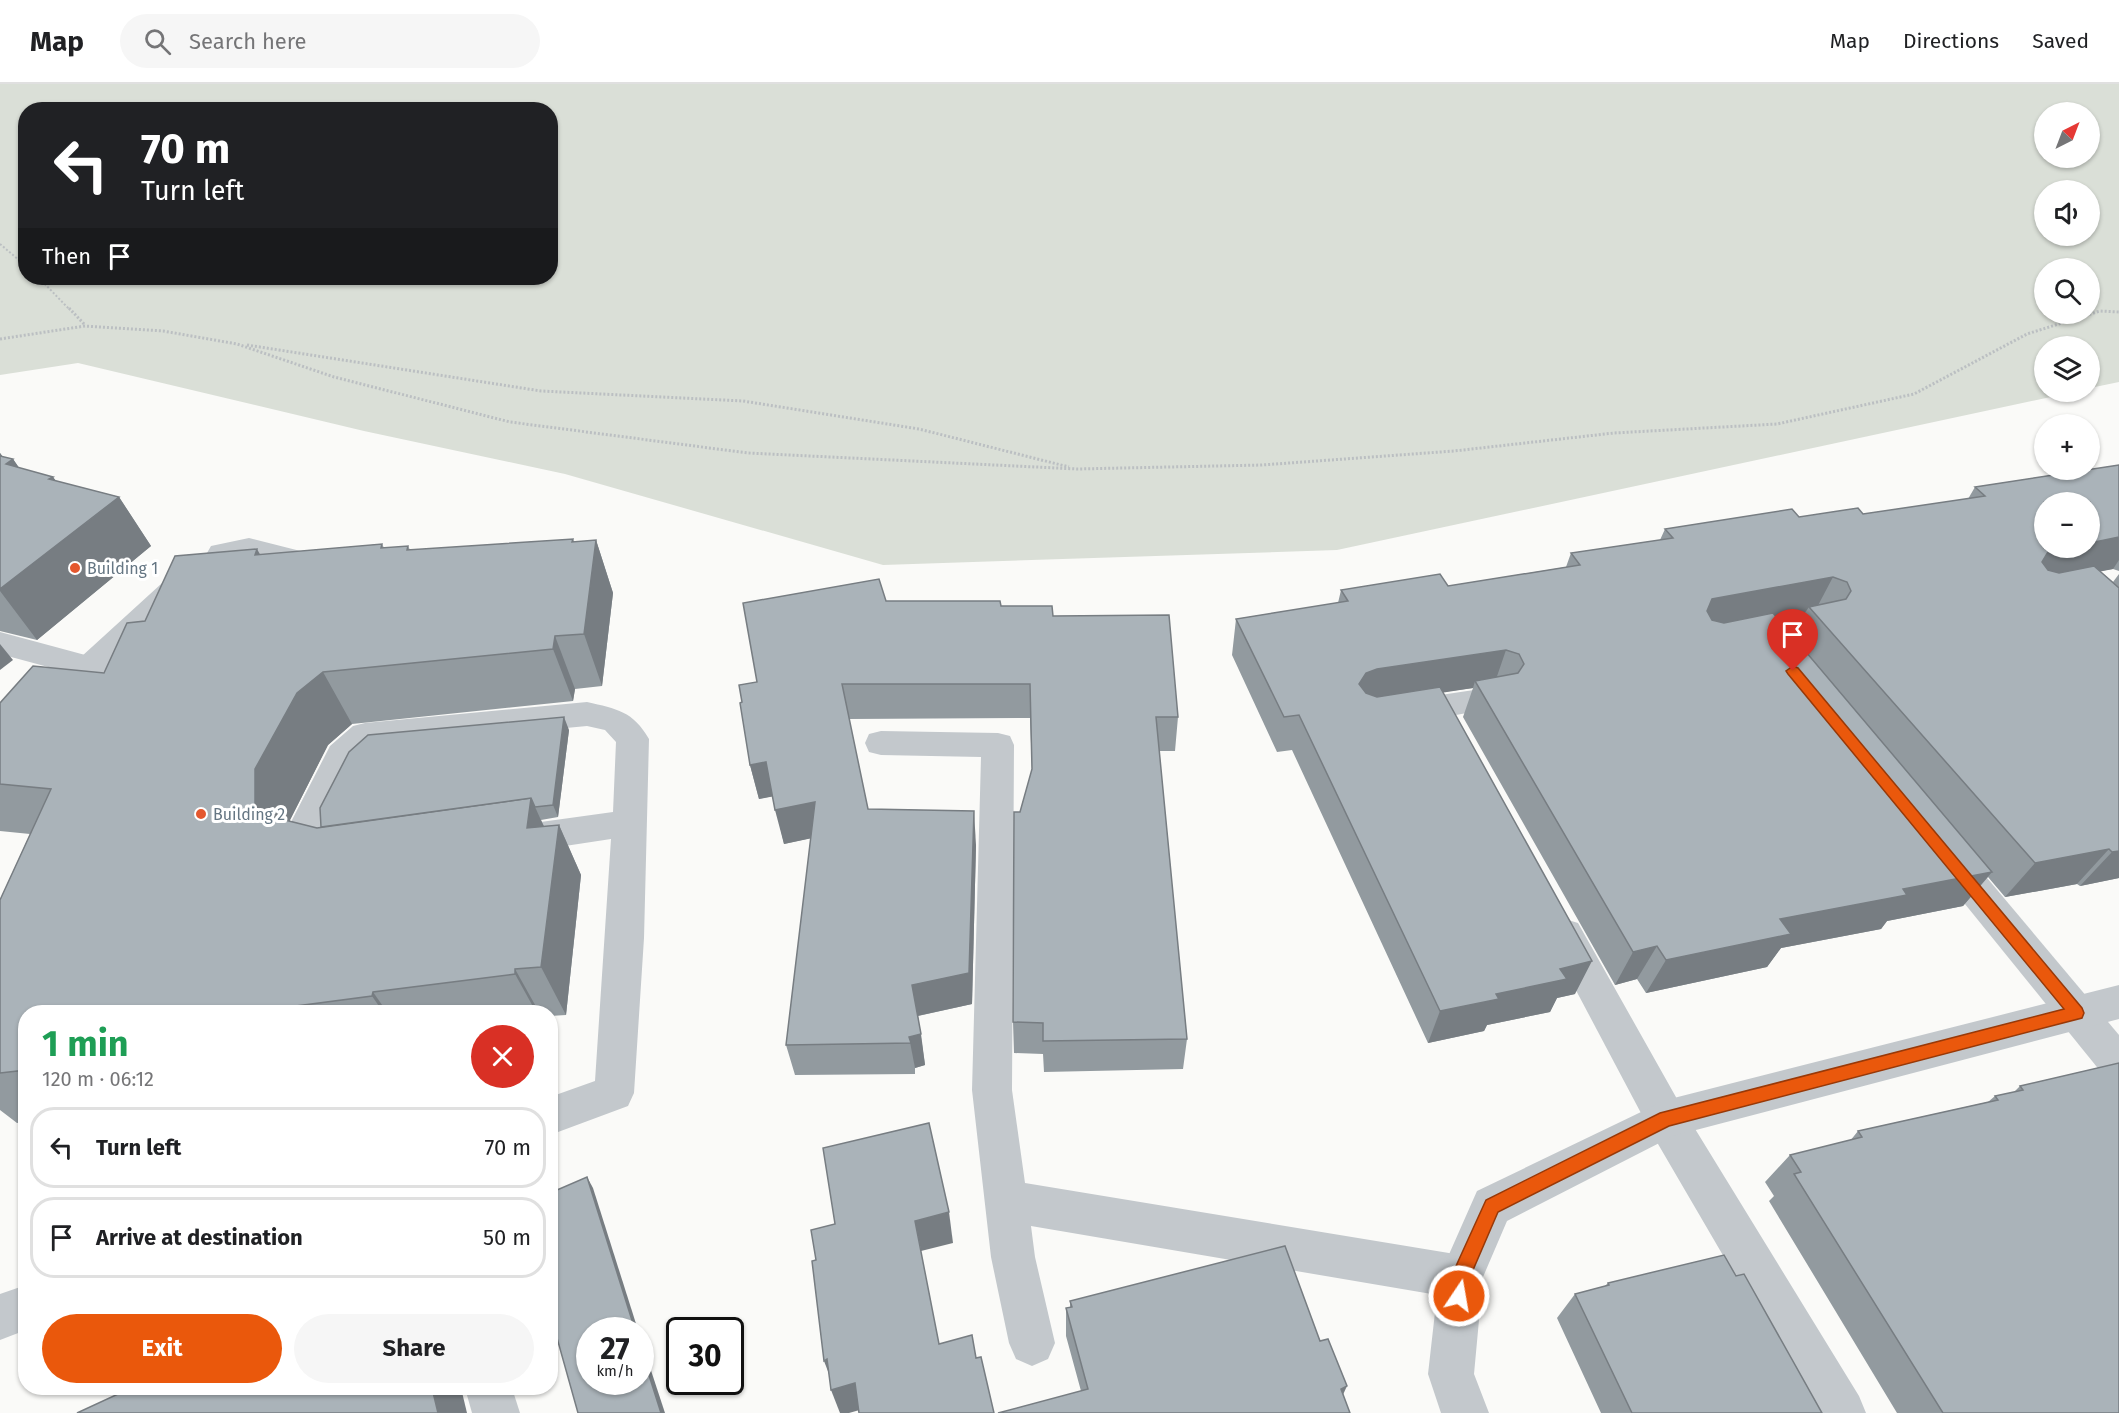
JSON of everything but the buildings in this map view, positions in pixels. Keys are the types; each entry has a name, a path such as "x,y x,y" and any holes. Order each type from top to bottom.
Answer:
{"street":[{"path":"0,765 89,667 193,572 220,553 249,547 332,569"},
{"path":"1718,643 1814,625"},
{"path":"1763,635 1786,662"},
{"path":"0,643 89,667"},
{"path":"1379,717 1494,698"},
{"path":"1440,707 1457,738"},
{"path":"350,862 310,855 309,820 342,755 366,735 587,714 615,720 633,739 625,938 614,1093 558,1113"},
{"path":"881,743 998,745 992,1090 1013,1257 1032,1342"},
{"path":"489,843 629,823"},
{"path":"1931,838 2119,1064"},
{"path":"1547,903 1666,1119 1842,1413"},
{"path":"1465,1413 1450,1374 1461,1277 1492,1206 1666,1119 2119,1002"},
{"path":"1007,1201 1461,1277"},
{"path":"0,1317 18,1311"},
{"path":"491,1395 496,1413"}],"path":[{"path":"0,244 18,259"},
{"path":"46,285 85,326"},
{"path":"237,344 334,377 510,422 748,453 1077,469 1262,465 1454,451 1614,433 1777,424 1914,394 2027,334 2100,311 2119,312"},
{"path":"0,339 85,326 163,331 541,391 743,401 919,429 1077,469"}],"shaded area":[{"path":"0,84 2119,84 2119,382 2100,386 2100,336 2034,336 2034,401 1337,550 883,565 565,474 364,431 78,363 0,375"}],"place":[{"name":"Building 1","path":"75,568"},
{"name":"Building 2","path":"201,814"}],"route":[{"path":"1459,1296 1461,1277 1492,1206 1666,1119 2076,1013 1793,671"}]}
